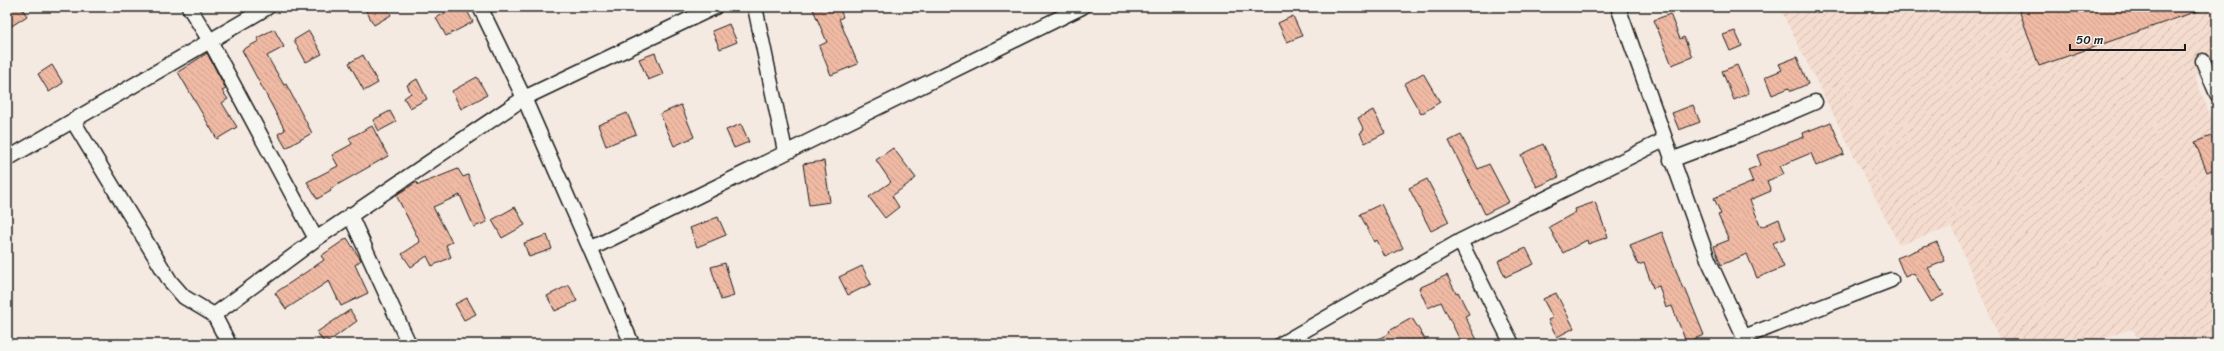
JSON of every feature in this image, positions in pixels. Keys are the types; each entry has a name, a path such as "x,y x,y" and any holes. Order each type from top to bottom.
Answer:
{"street":[{"path":"189,7 210,41 316,239"},
{"path":"7,159 268,7"},
{"path":"480,7 524,98 632,344"},
{"path":"214,315 350,215 524,98 716,7"},
{"path":"755,7 785,151"},
{"path":"590,249 785,151 1082,7"},
{"path":"1618,7 1671,160 1708,259 1745,341 1891,280"},
{"path":"2203,61 2217,94"},
{"path":"1671,160 1740,134 1814,102"},
{"path":"73,121 170,281 184,297 214,315 229,344"},
{"path":"1281,344 1460,241 1664,140"},
{"path":"350,215 409,344"},
{"path":"1460,241 1512,344"}],"shaded area":[{"path":"1779,7 2217,7 2217,64 2194,75 2217,131 2217,344 2141,344 2132,329 2086,344 2002,344 1952,227 1899,245"}],"building":[{"path":"7,7 21,7 27,16 7,29"},
{"path":"364,7 386,7 391,15 374,25"},
{"path":"456,7 465,7 473,22 446,36 436,18"},
{"path":"812,7 839,7 843,17 839,19 858,64 831,75 819,46 827,42"},
{"path":"2018,7 2202,7 2203,9 2039,66"},
{"path":"1670,14 1680,39 1684,37 1692,57 1672,65 1654,20"},
{"path":"1293,16 1302,36 1287,42 1278,23"},
{"path":"729,24 737,42 720,49 712,31"},
{"path":"274,29 284,47 267,56 284,85 286,84 312,133 286,148 278,134 285,130 242,50 259,41 257,38"},
{"path":"309,31 322,54 306,62 294,40"},
{"path":"1735,31 1742,46 1730,51 1723,35"},
{"path":"207,53 226,89 222,91 228,99 222,103 237,127 217,139 178,72"},
{"path":"655,53 663,74 648,80 639,59"},
{"path":"363,55 378,83 364,91 349,63"},
{"path":"1797,57 1808,84 1791,91 1789,88 1772,95 1765,77 1782,70 1779,64"},
{"path":"52,65 63,83 49,92 38,74"},
{"path":"1737,65 1749,93 1734,100 1722,71"},
{"path":"1423,73 1440,102 1421,114 1404,84"},
{"path":"477,77 487,95 461,109 452,91"},
{"path":"417,79 427,99 410,108 404,98 411,93 407,85"},
{"path":"681,105 694,137 674,146 660,114"},
{"path":"1693,105 1700,122 1679,130 1672,113"},
{"path":"1373,110 1385,133 1365,143 1360,133 1364,130 1358,118"},
{"path":"390,111 396,122 379,131 373,120"},
{"path":"627,113 636,134 606,146 598,125"},
{"path":"1831,122 1844,154 1816,166 1811,153 1780,166 1784,174 1767,181 1771,191 1750,200 1761,227 1779,219 1786,238 1773,243 1784,267 1757,278 1747,254 1721,265 1714,246 1729,240 1718,215 1721,214 1714,198 1753,182 1748,170 1761,165 1757,155 1804,137 1803,133"},
{"path":"741,124 749,142 734,148 726,130"},
{"path":"372,126 388,156 330,189 331,191 317,199 307,182 338,166 332,155 352,144 349,138"},
{"path":"1461,135 1478,169 1489,164 1509,202 1485,214 1449,141"},
{"path":"2211,136 2217,149 2217,168 2207,172 2195,142"},
{"path":"1543,144 1559,177 1537,187 1521,155"},
{"path":"893,148 916,178 892,196 899,207 885,218 869,197 891,182 876,160"},
{"path":"824,161 830,202 809,205 803,164"},
{"path":"458,169 463,177 468,175 487,222 474,227 460,195 433,207 452,242 446,245 451,257 432,266 427,256 411,267 402,254 420,242 396,195 417,182 418,185"},
{"path":"1427,179 1449,222 1431,231 1409,188"},
{"path":"1595,202 1608,237 1588,244 1587,240 1563,253 1549,227 1576,212 1575,209"},
{"path":"1381,204 1403,248 1385,257 1377,240 1374,242 1360,214"},
{"path":"515,207 525,225 502,238 492,220"},
{"path":"718,217 726,235 697,247 690,228"},
{"path":"1662,232 1683,289 1685,288 1704,335 1686,342 1672,306 1666,308 1659,286 1653,288 1644,263 1638,265 1630,245"},
{"path":"547,235 552,249 529,257 524,243"},
{"path":"347,238 361,260 355,265 368,293 341,306 329,281 286,309 275,293 324,260 321,256"},
{"path":"1937,242 1945,261 1928,268 1944,295 1931,302 1914,273 1905,277 1897,258"},
{"path":"1526,248 1534,264 1505,277 1498,261"},
{"path":"725,263 734,296 721,300 711,267"},
{"path":"862,266 871,284 848,295 839,277"},
{"path":"1447,275 1456,293 1458,292 1469,314 1465,316 1479,344 1462,344 1441,302 1428,308 1419,288"},
{"path":"569,285 577,301 555,311 547,296"},
{"path":"1556,293 1574,328 1557,337 1548,320 1553,318 1543,299"},
{"path":"467,298 476,314 464,320 455,304"},
{"path":"350,310 357,321 325,344 317,332"},
{"path":"1412,318 1428,344 1368,344 1390,333 1389,331"}]}
